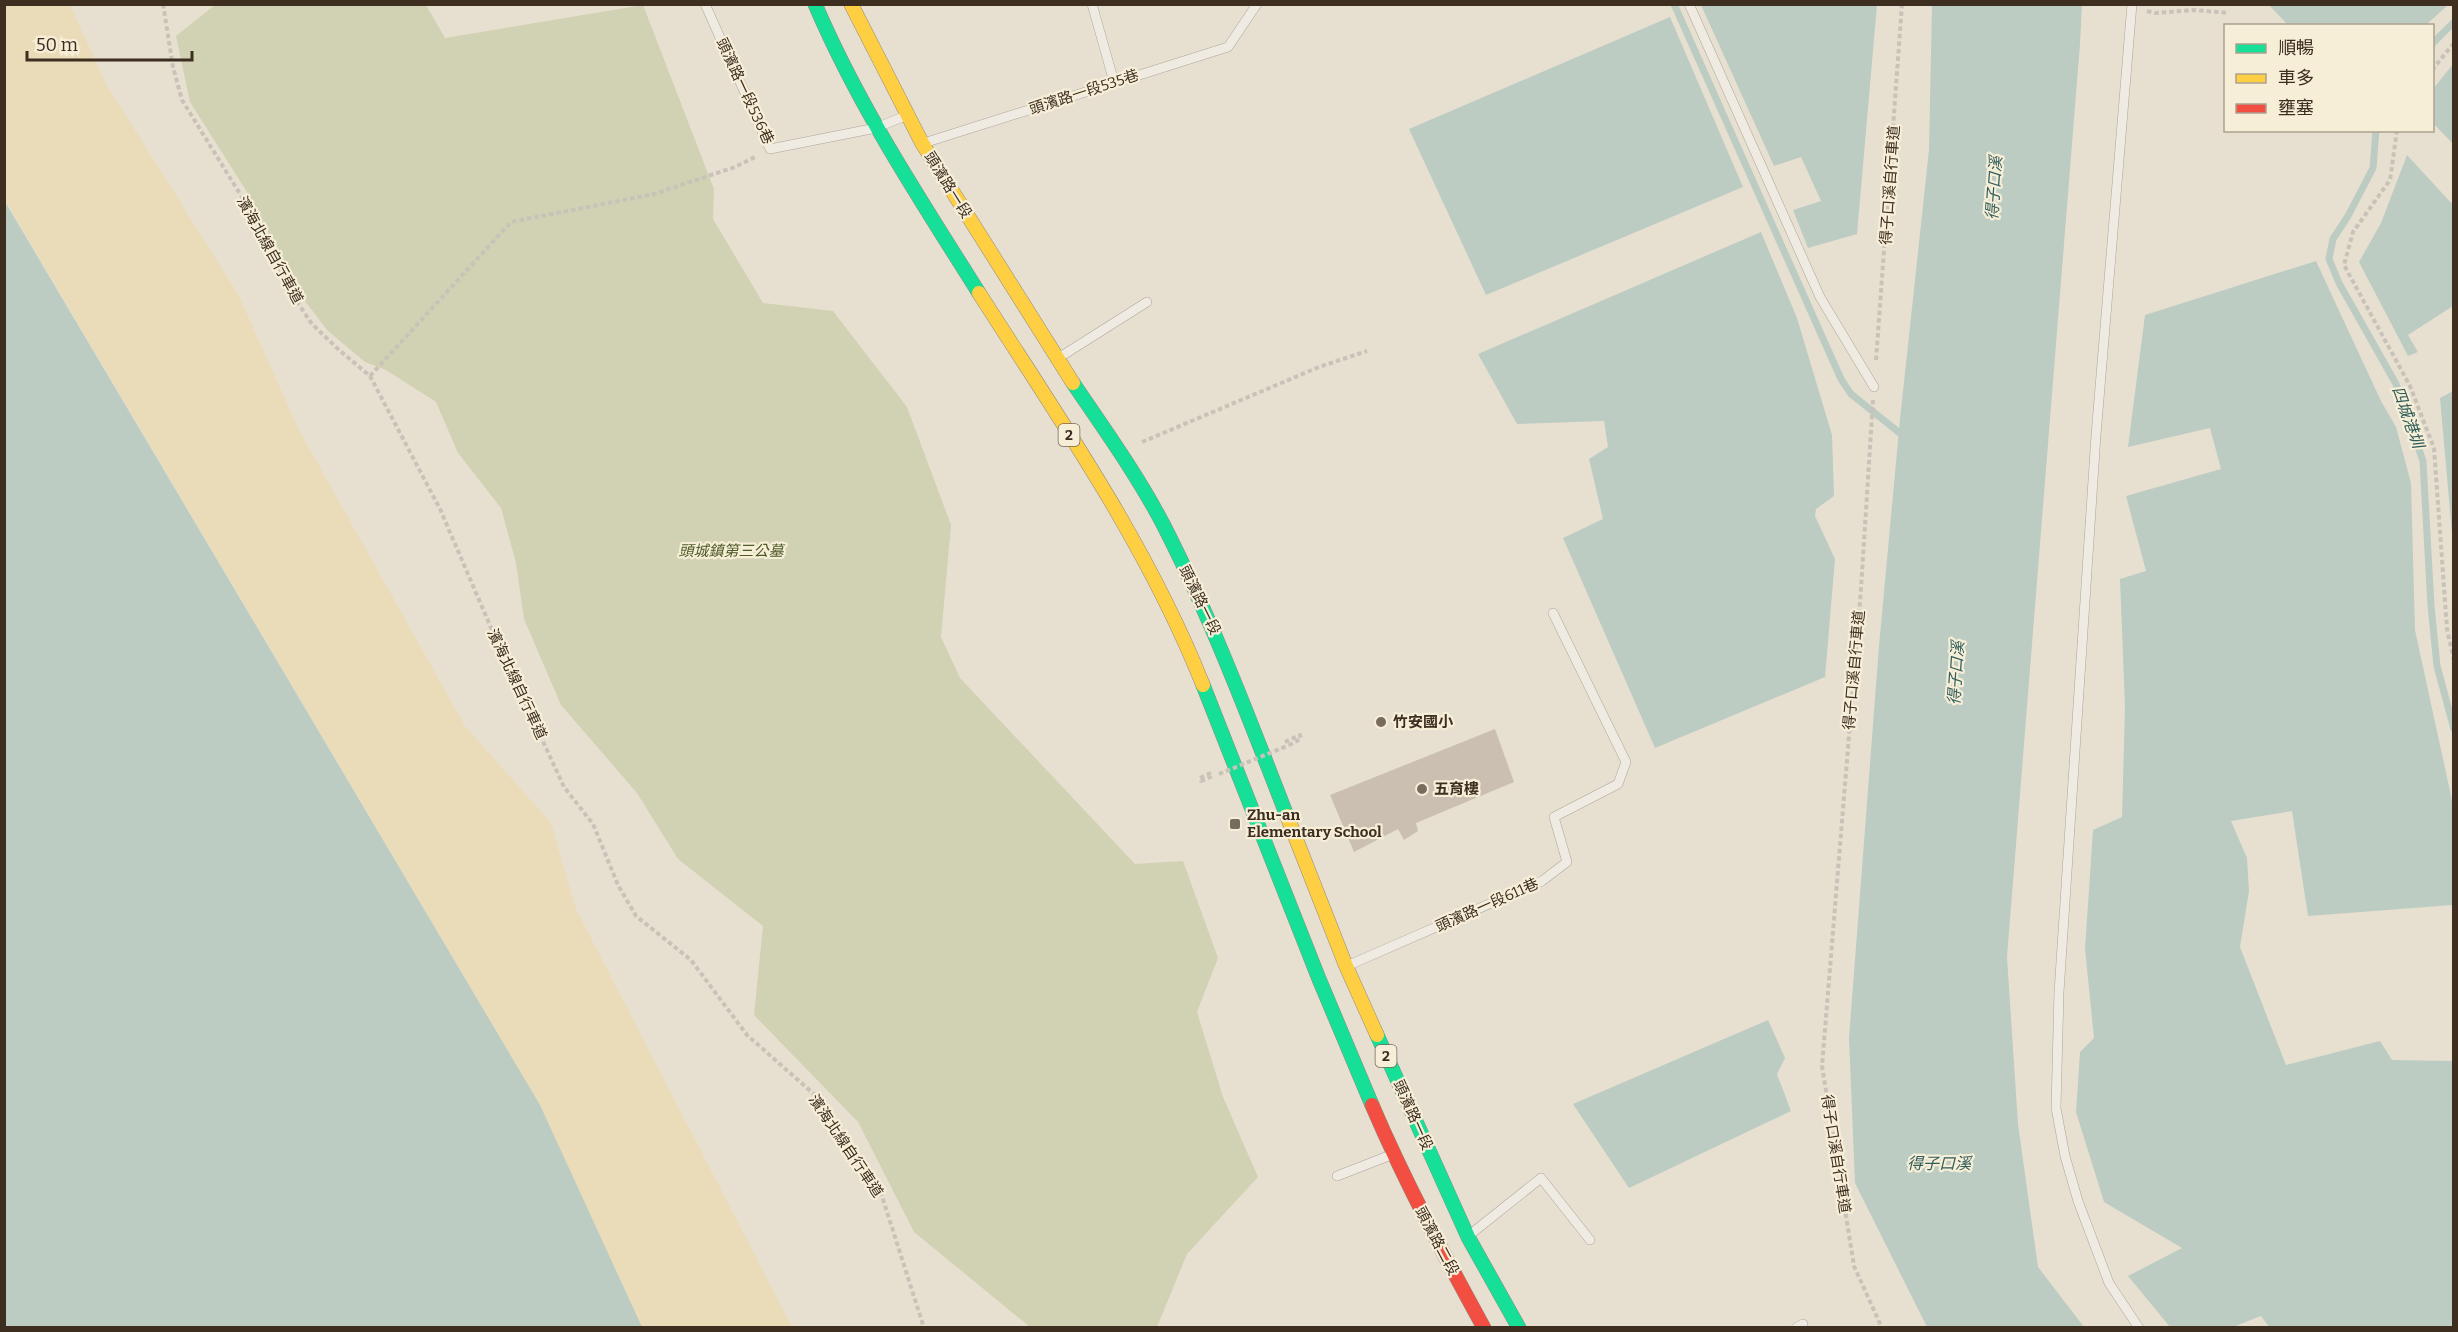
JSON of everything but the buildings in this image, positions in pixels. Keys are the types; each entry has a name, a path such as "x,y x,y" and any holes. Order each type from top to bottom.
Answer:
{"main road":[{"name":"頭濱路一段","path":"815,4 833,46 876,128 897,154 1105,490 1146,561 1197,670 1270,812 1332,973 1468,1237"},
{"name":"頭濱路一段","path":"851,4 907,115 917,145 1119,452 1163,524 1219,641 1270,812 1332,973 1393,1154"},
{"name":"頭濱路二段","path":"1393,1154 1443,1254 1484,1328"},
{"name":"頭濱路二段","path":"1468,1237 1519,1328"}],"lane":[{"name":"頭濱路一段536巷","path":"705,4 770,149 876,128 907,115"},
{"path":"1092,4 1114,82"},
{"path":"1689,4 1820,297 1874,387"},
{"name":"頭濱路一段535巷","path":"917,145 1228,47 1256,5"},
{"path":"2132,6 2123,91 2096,435 2059,992 2056,1108 2065,1156 2078,1201 2109,1282 2139,1328"},
{"path":"1056,359 1147,302"},
{"name":"頭濱路一段611巷","path":"1332,973 1542,881 1567,862 1554,817 1618,784 1626,762 1553,613"},
{"path":"1337,1176 1393,1154"},
{"path":"1468,1237 1541,1178 1590,1240"}],"path":[{"name":"濱海北線自行車道","path":"163,4 173,67 182,100 248,207 293,296 312,324 370,376 440,509 495,637 564,787 593,824 618,885 636,916 691,960 747,1035 814,1095 821,1105 880,1193 924,1328"},
{"name":"得子口溪自行車道","path":"1882,1328 1854,1266 1822,1066 1860,601 1902,4"},
{"path":"2132,6 2155,13 2194,10 2229,13"},
{"path":"2434,69 2454,43"},
{"path":"2397,132 2390,180 2354,232 2344,265 2410,386 2434,448 2447,629 2454,661"},
{"path":"370,376 512,222 654,194 735,167 770,149"},
{"path":"1119,452 1319,367 1367,351"},
{"path":"1216,773 1301,740 1300,735 1289,740"}],"sand":[{"path":"4,5 70,5 106,84 238,294 299,430 465,726 551,823 576,909 792,1327 642,1327 540,1105 5,200"}],"green space":[{"name":"頭城鎮第三公墓","path":"215,5 426,5 445,38 643,5 714,189 713,219 763,303 833,311 907,407 951,525 941,637 960,678 1135,864 1183,861 1218,958 1197,1012 1223,1097 1258,1177 1187,1254 1157,1327 1030,1327 914,1232 858,1122 754,1015 763,926 678,859 637,793 561,705 524,619 516,563 501,508 458,453 436,402 386,370 365,362 327,330 299,293 252,200 190,102 176,36"}],"water":[{"path":"2268,4 2448,4 2427,24 2287,24"},
{"path":"1701,5 1877,5 1857,234 1808,248 1793,210 1821,201 1801,157 1774,166"},
{"name":"得子口溪","path":"1932,5 2082,5 2007,957 2018,1124 2038,1267 2084,1327 1927,1327 1855,1183 1849,1038 1879,646 1900,419 1929,150"},
{"path":"1670,17 1743,187 1486,295 1409,129"},
{"path":"2453,64 2453,144 2434,124 2434,88"},
{"path":"2407,155 2454,206 2453,306 2408,335 2418,352 2408,356 2359,262 2381,223"},
{"path":"4,200 540,1105 642,1327 5,1327"},
{"path":"1761,232 1797,318 1832,435 1834,496 1816,509 1815,516 1835,559 1825,677 1655,748 1563,538 1603,519 1589,459 1608,447 1604,421 1517,424 1478,354"},
{"path":"2316,261 2381,401 2396,427 2411,483 2415,630 2453,805 2453,905 2308,916 2292,811 2231,821 2247,858 2249,891 2240,947 2286,1065 2380,1041 2392,1060 2453,1061 2453,1327 2269,1327 2261,1316 2233,1327 2170,1327 2128,1276 2182,1248 2104,1202 2076,1112 2080,1052 2094,1038 2085,949 2093,830 2122,817 2125,707 2120,579 2146,571 2126,496 2221,469 2210,428 2128,447 2145,315"},
{"path":"2453,391 2453,545 2440,398"},
{"path":"1768,1020 1785,1058 1777,1074 1791,1111 1629,1188 1573,1104"}],"waterway":[{"path":"1674,4 1841,379 1851,394 1906,438"},
{"name":"四城港圳","path":"2434,42 2454,22"},
{"name":"四城港圳","path":"2376,132 2373,168 2333,239 2329,259 2339,283 2396,384 2423,461 2431,606 2437,666 2454,729"}],"traffic: fast":[{"path":"815,4 871,116 979,293"},
{"path":"1073,383 1132,471 1182,561 1214,633 1287,816"},
{"path":"1203,685 1319,979 1372,1105"},
{"path":"1377,1035 1468,1237 1519,1328"}],"traffic: slow":[{"path":"851,4 922,143 1073,383"},
{"path":"979,293 1071,436 1129,532 1181,633 1203,685"},
{"path":"1287,816 1346,966 1377,1035"}],"traffic: jam":[{"path":"1372,1105 1425,1218 1484,1328"}],"place":[{"name":"竹安國小","path":"1381,722"},
{"name":"五育樓","path":"1422,789"},
{"name":"Zhu-an Elementary School","path":"1235,824"}]}
